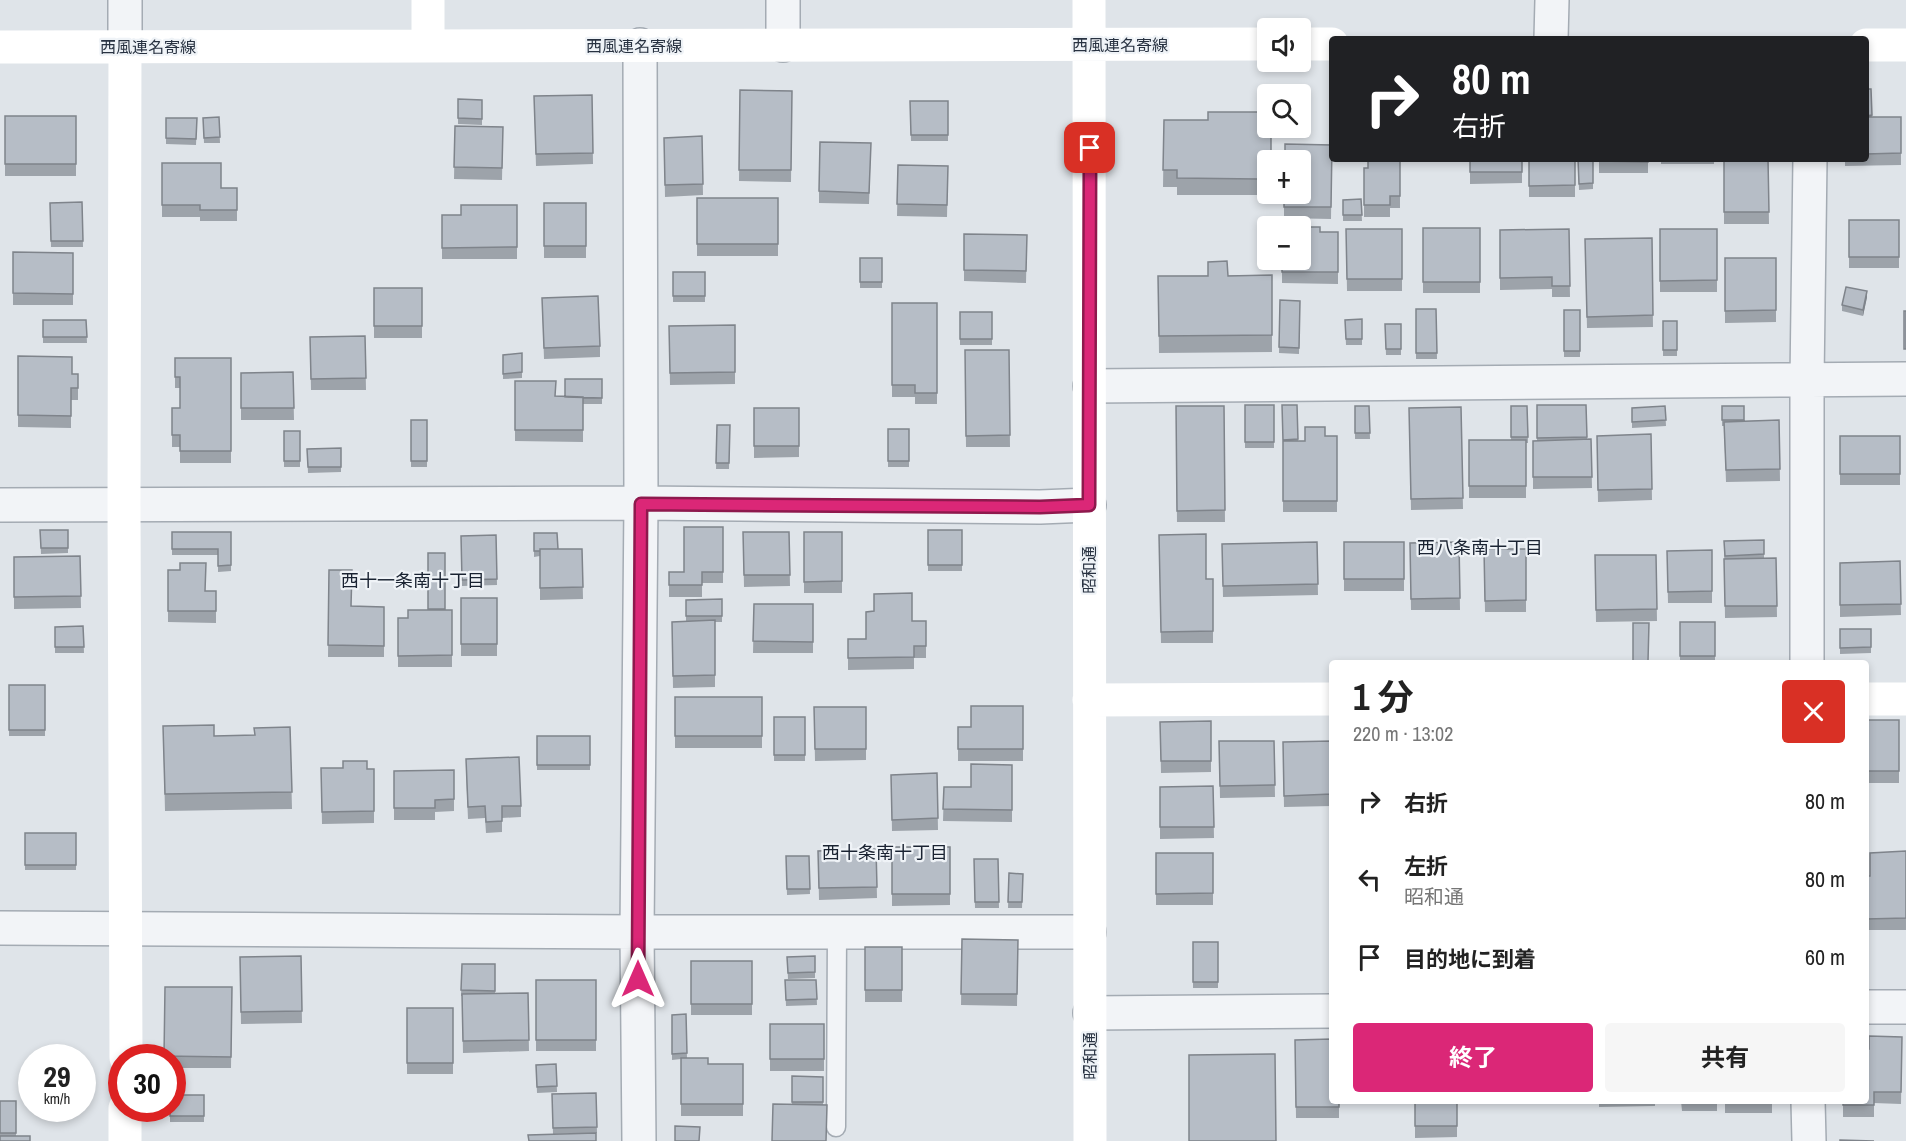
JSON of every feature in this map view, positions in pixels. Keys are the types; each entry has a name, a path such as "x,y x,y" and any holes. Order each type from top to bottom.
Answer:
{"street":[{"path":"125,0 126,1044"},
{"path":"428,0 429,46"},
{"path":"783,0 783,45"},
{"name":"昭和通","path":"1089,0 1090,1141"},
{"path":"1551,36 1552,0"},
{"name":"西風連名寄線","path":"0,47 1257,44"},
{"path":"1311,44 1329,44"},
{"path":"639,1141 637,932 641,504 640,45"},
{"path":"1869,45 1906,45"},
{"path":"1807,660 1810,162"},
{"path":"1090,386 1906,379"},
{"path":"0,505 641,504 1040,507 1089,505"},
{"path":"1089,700 1329,699"},
{"path":"1869,699 1906,699"},
{"path":"0,928 1089,932"},
{"path":"1869,1007 1906,1007"},
{"path":"1090,1013 1329,1011"},
{"path":"1808,1104 1809,1141"},
{"path":"125,1122 125,1141"}],"lane":[{"path":"836,1127 837,932"}],"building":[{"path":"1869,89 1871,89 1872,115 1869,116"},
{"path":"740,90 792,91 791,170 739,170"},
{"path":"592,95 593,153 536,154 534,96"},
{"path":"458,99 482,100 482,119 458,118"},
{"path":"910,101 948,101 948,135 911,135"},
{"path":"1208,112 1257,112 1257,138 1271,138 1271,150 1257,150 1257,179 1177,178 1177,170 1163,170 1164,120 1208,120"},
{"path":"5,116 76,116 76,164 5,164"},
{"path":"219,117 220,137 204,138 203,118"},
{"path":"1869,117 1901,117 1901,153 1869,154"},
{"path":"166,118 197,118 196,139 166,138"},
{"path":"455,126 503,127 502,168 454,167"},
{"path":"702,136 703,184 665,185 664,138"},
{"path":"820,142 871,143 869,193 819,191"},
{"path":"1285,144 1329,145 1329,162 1332,162 1331,207 1284,207 1284,204 1311,204 1311,150 1285,150"},
{"path":"1368,162 1400,162 1400,196 1390,196 1390,205 1364,205 1364,168 1368,168"},
{"path":"1470,162 1522,162 1522,172 1470,172"},
{"path":"1529,162 1575,162 1575,185 1529,186"},
{"path":"1578,162 1593,162 1593,183 1579,184"},
{"path":"1724,162 1768,162 1769,212 1724,212"},
{"path":"162,163 221,163 221,188 237,188 237,210 200,210 200,205 162,205"},
{"path":"898,165 948,166 947,205 897,204"},
{"path":"697,198 778,198 778,244 697,244"},
{"path":"1361,199 1362,215 1343,215 1343,200"},
{"path":"82,202 83,241 51,241 50,203"},
{"path":"544,203 586,203 586,246 544,246"},
{"path":"461,205 517,205 517,247 442,248 442,215 461,215"},
{"path":"1849,220 1899,220 1899,257 1849,257"},
{"path":"1311,227 1320,227 1320,232 1338,232 1338,272 1282,272 1282,270 1311,270"},
{"path":"1423,228 1480,228 1480,282 1423,282"},
{"path":"1346,229 1402,229 1402,279 1347,279"},
{"path":"1569,229 1570,286 1552,286 1552,277 1500,278 1500,230"},
{"path":"1660,229 1717,229 1717,280 1660,281"},
{"path":"964,234 1027,235 1026,271 964,270"},
{"path":"1652,238 1653,315 1587,317 1585,239"},
{"path":"13,252 73,253 73,294 13,293"},
{"path":"860,258 882,258 882,282 860,282"},
{"path":"1725,258 1776,258 1776,310 1725,311"},
{"path":"1227,261 1228,276 1272,275 1272,335 1159,336 1158,276 1208,276 1208,262"},
{"path":"673,272 705,272 705,296 673,296"},
{"path":"1846,287 1867,291 1863,310 1842,305"},
{"path":"374,288 422,288 422,326 374,326"},
{"path":"598,296 600,346 544,348 542,298"},
{"path":"1280,300 1300,301 1299,348 1279,347"},
{"path":"892,303 937,303 937,393 915,393 915,385 892,385"},
{"path":"1416,309 1436,309 1437,353 1416,353"},
{"path":"1564,310 1580,310 1580,351 1564,351"},
{"path":"1904,311 1906,311 1906,349 1904,349"},
{"path":"960,312 992,312 992,339 960,339"},
{"path":"1362,319 1362,339 1346,339 1345,320"},
{"path":"43,320 86,320 87,337 43,337"},
{"path":"1663,321 1677,321 1677,350 1663,350"},
{"path":"1385,324 1401,324 1401,349 1386,349"},
{"path":"735,325 735,372 670,373 669,326"},
{"path":"365,336 366,378 311,379 310,337"},
{"path":"965,350 1009,350 1010,435 966,436"},
{"path":"522,353 522,372 503,374 503,355"},
{"path":"18,356 72,357 72,374 78,374 78,388 71,388 71,416 18,415"},
{"path":"175,358 231,358 231,451 180,451 180,435 172,435 172,408 180,408 180,377 175,377"},
{"path":"293,372 294,408 241,408 241,373"},
{"path":"565,379 602,379 602,398 565,397"},
{"path":"515,381 556,381 555,396 583,397 583,430 515,430"},
{"path":"1245,405 1274,405 1274,442 1245,442"},
{"path":"1282,405 1297,405 1298,439 1283,440"},
{"path":"1537,405 1586,405 1587,437 1537,438"},
{"path":"1176,406 1224,406 1225,510 1177,511"},
{"path":"1355,406 1369,406 1370,433 1355,433"},
{"path":"1511,406 1527,406 1528,437 1511,437"},
{"path":"1665,406 1666,420 1632,422 1632,408"},
{"path":"1722,406 1744,406 1744,420 1722,420"},
{"path":"1461,407 1463,498 1411,499 1409,408"},
{"path":"754,408 799,408 799,446 754,446"},
{"path":"411,420 427,420 427,461 411,461"},
{"path":"1779,420 1780,469 1726,470 1724,422"},
{"path":"717,425 730,425 729,463 716,463"},
{"path":"1305,427 1325,427 1325,436 1337,436 1337,501 1283,501 1283,441 1305,441"},
{"path":"888,429 909,429 909,461 888,461"},
{"path":"284,431 300,431 300,461 284,461"},
{"path":"1651,434 1652,489 1598,490 1597,436"},
{"path":"1840,436 1900,436 1900,474 1840,474"},
{"path":"1591,439 1592,477 1533,477 1533,441"},
{"path":"1469,440 1526,440 1526,486 1469,486"},
{"path":"341,448 341,467 308,467 307,449"},
{"path":"684,527 723,527 723,572 702,572 702,585 669,585 669,572 684,572"},
{"path":"40,530 68,530 68,548 41,548"},
{"path":"928,530 962,530 962,565 928,565"},
{"path":"172,532 231,532 231,565 218,566 218,549 172,549"},
{"path":"743,532 789,532 790,575 744,575"},
{"path":"804,532 842,532 842,581 804,582"},
{"path":"534,533 557,533 558,549 534,551"},
{"path":"1206,534 1206,579 1213,579 1213,631 1161,632 1159,535"},
{"path":"496,535 497,579 462,580 461,536"},
{"path":"1764,540 1764,554 1725,556 1724,541"},
{"path":"1317,542 1318,584 1223,586 1222,544"},
{"path":"1344,542 1404,542 1404,579 1344,579"},
{"path":"1459,542 1460,598 1411,599 1410,543"},
{"path":"540,549 582,549 583,587 540,588"},
{"path":"1484,549 1526,549 1526,600 1485,601"},
{"path":"1712,550 1712,591 1668,592 1667,551"},
{"path":"428,553 445,553 445,609 428,609"},
{"path":"1595,555 1656,555 1657,609 1596,610"},
{"path":"80,556 81,596 14,597 14,557"},
{"path":"1776,558 1777,606 1725,606 1724,559"},
{"path":"1900,561 1901,604 1840,605 1840,563"},
{"path":"180,563 206,563 205,591 216,591 216,611 168,611 168,570 180,570"},
{"path":"329,570 352,570 351,606 384,607 384,646 328,645"},
{"path":"912,593 912,621 926,621 926,646 914,646 914,657 848,658 848,639 866,639 866,612 874,611 874,594"},
{"path":"461,598 497,598 497,644 461,644"},
{"path":"722,599 722,616 686,616 686,600"},
{"path":"754,604 813,604 813,642 753,641"},
{"path":"408,610 452,610 452,655 398,656 398,618 408,618"},
{"path":"715,620 715,675 673,676 672,622"},
{"path":"1680,622 1715,622 1715,656 1680,656"},
{"path":"1633,623 1649,623 1648,660 1633,660"},
{"path":"83,626 84,647 55,647 55,627"},
{"path":"1840,629 1871,629 1871,647 1840,648"},
{"path":"9,685 45,685 45,730 9,730"},
{"path":"675,697 762,697 762,736 675,736"},
{"path":"971,706 1023,706 1023,749 958,749 958,727 971,727"},
{"path":"814,707 866,707 866,749 815,749"},
{"path":"774,717 805,717 805,755 774,755"},
{"path":"1869,720 1899,720 1899,771 1869,771"},
{"path":"1211,721 1211,761 1161,761 1160,722"},
{"path":"214,725 214,736 255,735 254,728 290,727 292,792 165,794 163,726"},
{"path":"537,736 590,736 590,765 537,765"},
{"path":"1219,741 1274,741 1275,785 1220,786"},
{"path":"1329,741 1329,794 1284,796 1283,742"},
{"path":"519,757 521,806 502,806 502,821 486,822 485,806 468,807 466,759"},
{"path":"343,761 367,761 367,769 374,769 374,811 322,812 321,768 343,768"},
{"path":"971,764 1012,765 1012,810 943,809 944,787 971,787"},
{"path":"454,770 454,799 435,800 435,808 394,808 394,771"},
{"path":"937,773 938,818 892,820 891,775"},
{"path":"1213,786 1214,827 1160,827 1160,787"},
{"path":"25,833 76,833 76,865 25,865"},
{"path":"892,847 950,847 950,894 892,894"},
{"path":"876,849 877,887 819,888 818,851"},
{"path":"1906,851 1906,918 1869,919 1870,853"},
{"path":"1156,853 1213,853 1213,893 1156,894"},
{"path":"786,856 809,856 810,889 787,889"},
{"path":"974,859 998,859 999,902 975,902"},
{"path":"1009,873 1023,874 1022,902 1008,902"},
{"path":"962,939 1018,940 1017,994 961,994"},
{"path":"1193,942 1218,942 1218,982 1193,982"},
{"path":"865,947 902,947 902,990 865,990"},
{"path":"301,956 302,1011 241,1012 240,957"},
{"path":"815,956 815,972 788,973 787,957"},
{"path":"691,961 752,961 752,1004 691,1004"},
{"path":"462,964 495,964 495,991 461,990"},
{"path":"536,980 596,980 596,1040 536,1040"},
{"path":"785,980 816,980 817,999 786,1000"},
{"path":"165,987 232,987 231,1057 186,1056 186,1044 164,1044"},
{"path":"528,993 529,1040 463,1041 462,994"},
{"path":"407,1008 453,1008 453,1063 407,1063"},
{"path":"686,1014 687,1053 672,1054 672,1015"},
{"path":"770,1024 824,1024 824,1059 770,1059"},
{"path":"1869,1036 1902,1037 1901,1092 1874,1092 1874,1105 1843,1105 1869,1104"},
{"path":"1329,1039 1329,1104 1339,1104 1339,1107 1296,1107 1295,1040"},
{"path":"1275,1054 1276,1141 1189,1141 1189,1055"},
{"path":"681,1058 708,1058 708,1064 743,1064 743,1104 681,1104"},
{"path":"556,1064 557,1086 537,1087 536,1065"},
{"path":"792,1076 823,1077 823,1102 792,1102"},
{"path":"596,1093 597,1127 553,1128 552,1094"},
{"path":"186,1095 204,1095 204,1116 186,1116"},
{"path":"0,1101 16,1101 16,1133 0,1133"},
{"path":"773,1104 827,1105 826,1141 772,1141"},
{"path":"1415,1104 1457,1104 1457,1126 1415,1126"},
{"path":"675,1126 700,1127 699,1141 675,1141"},
{"path":"596,1133 596,1141 529,1141 528,1135"},
{"path":"0,1136 30,1136 30,1141 0,1141"}],"district":[{"name":"西八条南十丁目","path":"1480,548"},
{"name":"西十一条南十丁目","path":"413,581"},
{"name":"西十条南十丁目","path":"885,853"}],"route":[{"path":"638,979 641,504 1040,507 1089,505 1090,148"}]}
